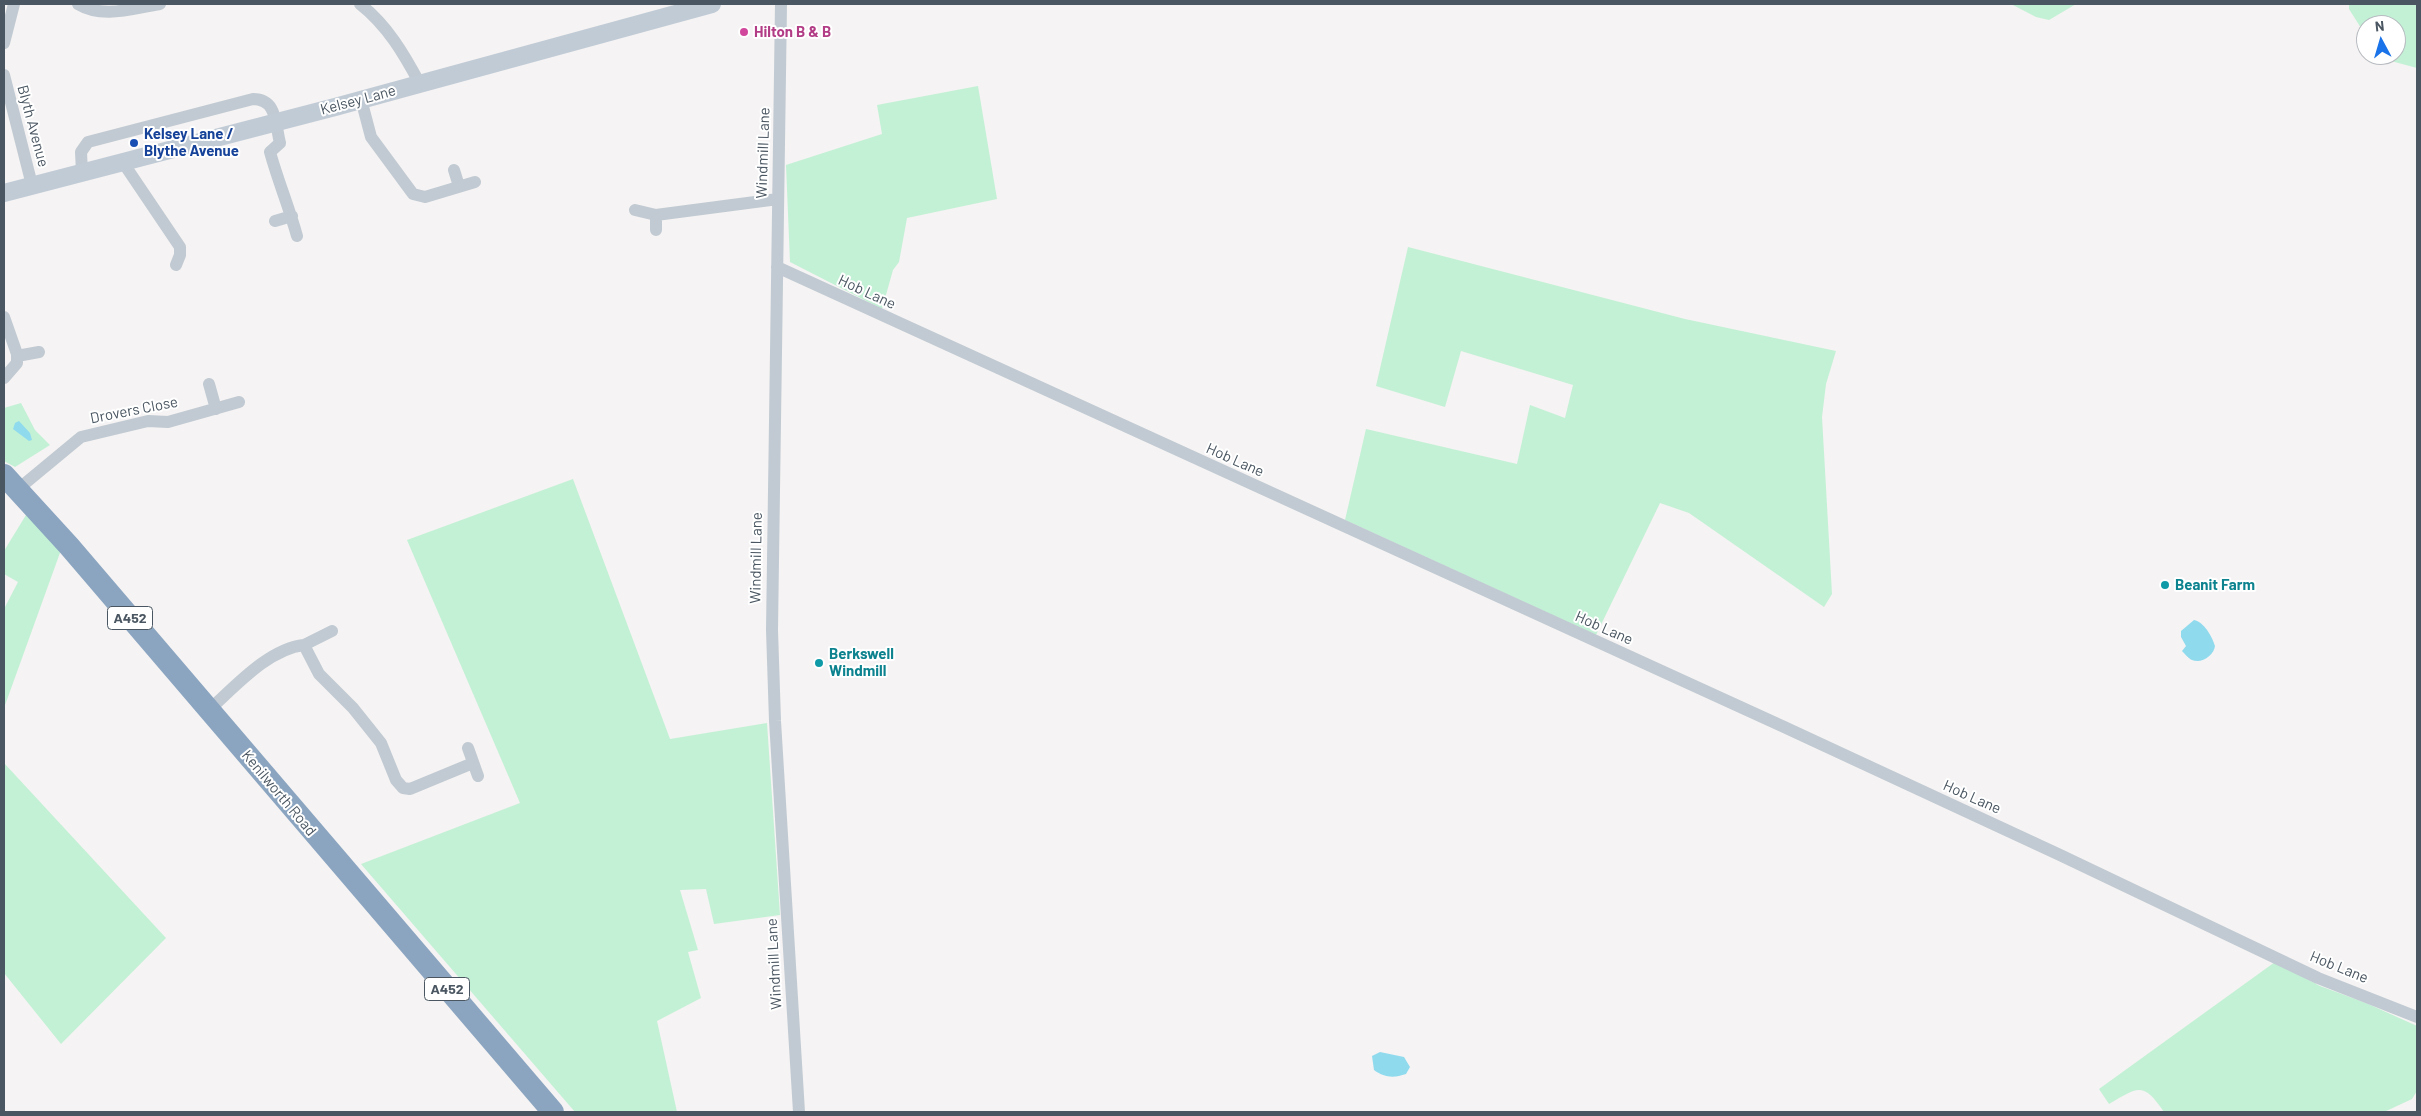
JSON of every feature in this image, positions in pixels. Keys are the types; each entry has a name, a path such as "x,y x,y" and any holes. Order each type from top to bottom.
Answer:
{"highway":[{"name":"Kenilworth Road","path":"10,483 69,546 553,1112"}],"main road":[{"name":"Kelsey Lane","path":"4,193 420,84 712,4"}],"street":[{"path":"4,44 14,4"},
{"path":"78,4 92,10 107,12 160,4"},
{"path":"360,4 376,18 404,54 420,84"},
{"name":"Windmill Lane","path":"781,4 775,466 771,538 772,630 775,721 799,1112"},
{"name":"Blyth Avenue","path":"4,75 32,185"},
{"path":"82,172 81,152 88,142 253,99 267,100 271,106 280,143 270,152 280,188 286,196 297,236"},
{"path":"361,99 371,137 413,194 425,196 475,182"},
{"path":"122,161 180,247 180,255 176,265"},
{"path":"454,170 460,186"},
{"path":"635,210 656,215 778,199"},
{"path":"656,215 656,230"},
{"path":"275,221 292,216"},
{"name":"Hob Lane","path":"777,268 1782,726 2069,859 2318,978 2417,1018"},
{"path":"4,317 17,356 17,363 4,378"},
{"path":"17,356 39,352"},
{"path":"209,384 216,409"},
{"name":"Drovers Close","path":"10,483 81,438 148,421 168,422 239,402"},
{"path":"209,710 272,656 296,646 304,646 332,631"},
{"path":"304,646 319,674 353,708 381,743 396,780 403,788 410,789 473,763"},
{"path":"468,748 478,776"}],"green space":[{"path":"2011,4 2076,4 2049,20 2036,17"},
{"path":"2349,4 2417,4 2417,68 2406,65 2406,15 2356,15 2356,20 2349,9"},
{"path":"978,86 997,199 907,218 899,262 893,270 882,309 790,262 786,165 882,134 877,105"},
{"path":"1408,247 1685,319 1836,351 1826,384 1822,417 1832,594 1824,607 1689,513 1660,503 1596,635 1345,520 1366,429 1517,464 1530,405 1565,418 1573,385 1461,351 1445,407 1376,386"},
{"path":"21,403 35,430 50,445 15,467 4,461 4,408"},
{"path":"573,479 670,739 767,723 780,915 714,924 706,889 680,890 698,950 688,952 701,998 657,1021 677,1112 575,1112 361,864 520,803 407,540"},
{"path":"26,515 61,550 4,708 4,609 18,582 4,574 4,551"},
{"path":"4,763 166,938 61,1044 4,973"},
{"path":"2275,962 2320,986 2366,1003 2417,1026 2417,1091 2412,1099 2384,1112 2164,1112 2151,1095 2140,1090 2127,1094 2109,1104 2099,1089"}],"water":[{"path":"19,421 30,433 32,440 29,441 13,429 15,423"},
{"path":"2194,620 2198,621 2207,630 2215,646 2210,655 2200,661 2191,659 2182,651 2186,646 2181,637 2181,631"},
{"path":"1380,1052 1404,1057 1410,1067 1406,1074 1397,1076 1382,1075 1374,1070 1372,1056"}],"place":[{"name":"Hilton B & B","path":"744,32"},
{"name":"Kelsey Lane / Blythe Avenue","path":"134,143"},
{"name":"Beanit Farm","path":"2165,585"},
{"name":"Berkswell Windmill","path":"819,663"}]}
